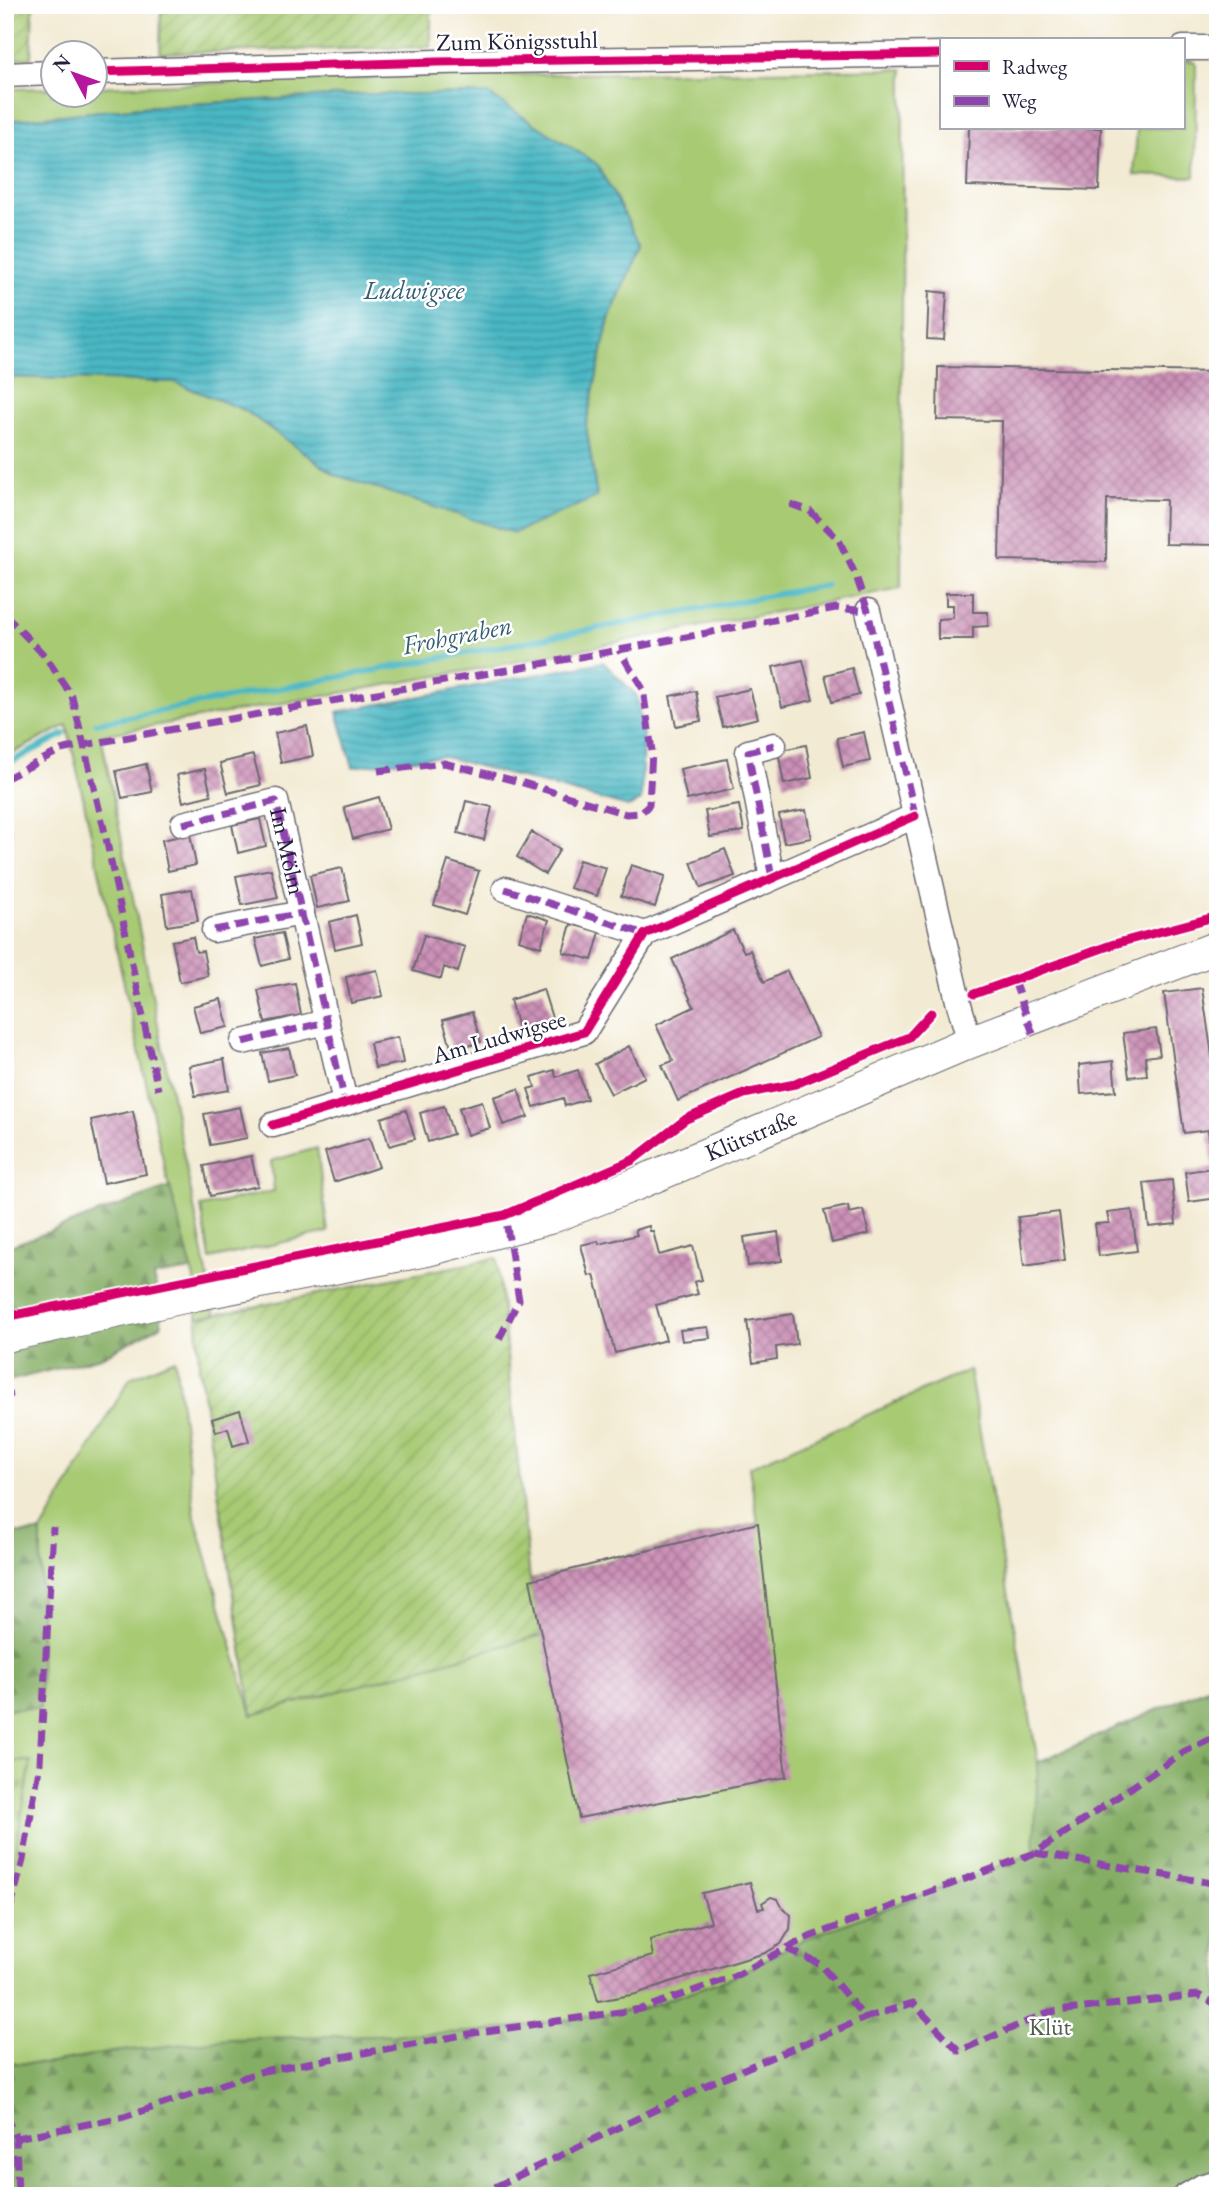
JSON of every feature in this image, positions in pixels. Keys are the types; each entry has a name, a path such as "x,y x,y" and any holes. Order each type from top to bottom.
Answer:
{"main road":[{"name":"Klütstraße","path":"5,1336 427,1250 549,1218 634,1185 970,1042 1218,947"}],"street":[{"path":"1184,48 1218,48"},
{"name":"Zum Königsstuhl","path":"108,72 438,62 940,54"},
{"path":"5,75 38,74"},
{"path":"868,611 958,1001 970,1042"},
{"path":"772,878 748,752 774,745"},
{"name":"Im Mölm","path":"183,824 276,802 345,1102"},
{"path":"506,889 645,934 915,816"},
{"name":"Im Mölm","path":"214,930 302,913"},
{"name":"Am Ludwigsee","path":"273,1125 584,1031 645,934"},
{"path":"243,1042 326,1022"},
{"path":"1186,2196 1203,2186 1218,2182"}],"green space":[{"path":"5,5 33,5 31,58 5,59"},
{"path":"161,5 431,5 431,47 160,53"},
{"path":"1184,61 1194,61 1195,177 1134,175 1137,130 1184,130"},
{"path":"903,69 901,588 483,668 101,735 215,1314 197,1318 198,1294 169,1187 67,725 5,757 5,377 174,382 244,410 336,475 597,497 586,425 609,319 641,245 366,94 141,107 5,121 5,89 38,88 38,108 108,108 108,87 428,76"},
{"path":"317,1148 328,1232 210,1259 201,1207 274,1191 271,1161"},
{"path":"170,1187 192,1270 154,1276 162,1325 101,1357 5,1382 5,1248"},
{"path":"497,1258 530,1580 542,1635 252,1715 199,1367 197,1318"},
{"path":"175,1359 195,1517 252,1715 542,1635 530,1580 758,1523 749,1467 969,1370 1038,1762 1035,1853 804,1939 733,1977 641,2009 480,2032 113,2052 46,2064 5,2063 5,1709 40,1707 41,1532 130,1378"},
{"path":"41,1532 40,1708 5,1709 5,1534"},
{"name":"Klüt","path":"1218,1683 1218,2196 5,2196 5,2063 46,2064 113,2052 230,2039 480,2032 641,2009 733,1977 804,1939 1034,1853 1038,1762"},
{"path":"31,1761 5,1911 5,1762"}],"water":[{"name":"Ludwigsee","path":"366,94 488,94 597,164 641,245 609,319 586,425 597,497 514,533 336,475 244,410 174,382 5,377 5,121 141,107"},
{"path":"603,662 637,696 643,735 641,801 628,807 441,756 353,767 337,712"}],"building":[{"path":"969,130 1101,130 1099,190 967,186"},
{"path":"929,291 947,293 944,340 927,339"},
{"path":"938,367 1218,372 1218,545 1165,544 1166,500 1107,499 1106,562 999,560 1002,421 937,420"},
{"path":"946,593 973,593 973,612 988,612 988,626 973,627 973,639 938,639 938,619 953,618 953,605 946,605"},
{"path":"803,660 813,700 782,707 773,667"},
{"path":"852,668 859,695 832,702 825,675"},
{"path":"750,689 758,718 723,727 715,697"},
{"path":"696,691 701,721 676,726 670,696"},
{"path":"307,726 313,756 281,763 275,733"},
{"path":"864,732 870,761 843,767 837,738"},
{"path":"806,745 812,778 784,784 778,751"},
{"path":"253,755 261,785 228,793 220,763"},
{"path":"727,759 734,789 687,800 680,769"},
{"path":"146,764 152,792 122,798 116,771"},
{"path":"205,769 211,795 183,802 177,775"},
{"path":"379,797 388,829 353,839 344,807"},
{"path":"466,801 492,807 484,840 458,833"},
{"path":"739,805 744,831 710,837 705,811"},
{"path":"806,810 811,838 784,843 779,815"},
{"path":"260,819 266,846 238,853 232,825"},
{"path":"532,832 560,849 545,874 517,857"},
{"path":"190,834 196,865 168,871 162,840"},
{"path":"725,849 735,876 701,888 691,862"},
{"path":"579,860 606,868 597,896 570,888"},
{"path":"448,861 479,871 465,915 434,905"},
{"path":"631,865 665,876 655,907 621,896"},
{"path":"342,868 350,901 317,908 310,875"},
{"path":"271,869 278,898 242,905 236,876"},
{"path":"192,889 198,921 167,926 162,894"},
{"path":"527,913 549,920 541,947 519,940"},
{"path":"356,915 362,943 335,949 329,922"},
{"path":"571,924 600,932 592,960 563,952"},
{"path":"733,930 744,952 750,950 764,982 787,971 818,1037 678,1101 662,1065 673,1061 656,1025 694,1007 672,959"},
{"path":"282,933 288,959 262,966 255,939"},
{"path":"424,935 465,947 458,972 444,967 441,979 413,971"},
{"path":"193,937 196,952 203,951 208,976 180,982 172,941"},
{"path":"377,970 383,996 351,1003 346,977"},
{"path":"295,983 301,1015 265,1022 258,990"},
{"path":"1202,988 1218,1097 1218,1198 1189,1202 1185,1172 1213,1168 1208,1130 1184,1133 1164,993"},
{"path":"543,989 553,1021 519,1031 510,1000"},
{"path":"221,999 228,1027 200,1033 193,1006"},
{"path":"472,1012 481,1042 452,1051 443,1020"},
{"path":"1156,1029 1160,1055 1145,1057 1147,1075 1129,1077 1123,1033"},
{"path":"398,1037 403,1063 375,1068 370,1043"},
{"path":"629,1046 645,1077 611,1094 595,1064"},
{"path":"289,1048 295,1075 268,1081 262,1053"},
{"path":"224,1059 229,1090 195,1096 189,1066"},
{"path":"1113,1061 1116,1091 1081,1094 1079,1065"},
{"path":"554,1070 556,1077 578,1070 587,1099 565,1106 563,1098 534,1107 528,1089 535,1087 532,1077"},
{"path":"518,1089 528,1117 503,1125 494,1097"},
{"path":"482,1101 490,1128 467,1135 459,1108"},
{"path":"444,1106 453,1134 428,1142 420,1113"},
{"path":"240,1107 247,1138 210,1145 204,1114"},
{"path":"406,1110 415,1139 389,1146 381,1118"},
{"path":"133,1111 146,1174 104,1183 91,1120"},
{"path":"369,1138 379,1167 334,1182 325,1152"},
{"path":"251,1156 258,1186 210,1196 204,1166"},
{"path":"1172,1180 1176,1224 1149,1227 1144,1183"},
{"path":"848,1206 849,1213 863,1210 869,1234 832,1243 824,1211"},
{"path":"1132,1210 1137,1251 1099,1256 1095,1224 1109,1223 1107,1213"},
{"path":"1059,1212 1065,1260 1024,1266 1018,1217"},
{"path":"649,1226 650,1231 653,1231 659,1255 693,1246 702,1280 694,1282 698,1294 656,1305 666,1340 615,1353 594,1275 589,1276 581,1245 598,1241 599,1244 637,1235 635,1230"},
{"path":"778,1232 782,1261 748,1266 744,1237"},
{"path":"793,1314 797,1344 776,1347 777,1359 753,1363 747,1321"},
{"path":"708,1327 710,1338 682,1341 680,1330"},
{"path":"240,1410 249,1441 233,1446 228,1428 216,1432 212,1419"},
{"path":"758,1523 786,1777 579,1818 530,1580"},
{"path":"750,1882 758,1909 764,1908 762,1903 771,1897 778,1899 783,1909 791,1915 790,1929 781,1944 765,1953 636,1994 598,2001 590,1973 653,1956 650,1940 711,1922 702,1893"}],"waterway":[{"name":"Frohgraben","path":"96,723 826,585"},
{"name":"Frohgraben","path":"5,765 64,734"}],"marked path":[{"path":"790,504 810,511 839,540 856,576 868,611 912,801 915,816 912,817"},
{"path":"5,779 61,750 84,745 619,650 836,608 868,611"},
{"path":"5,615 45,656 72,696 105,833 158,1090"},
{"path":"378,771 444,763 520,782 626,814 641,813 649,805 652,751 643,689 619,650"},
{"path":"772,878 748,752 774,745"},
{"path":"183,824 276,801 345,1102"},
{"path":"505,889 645,934"},
{"path":"214,930 302,913"},
{"path":"1014,981 1035,1039"},
{"path":"243,1042 326,1022"},
{"path":"499,1339 519,1300 505,1215"},
{"path":"5,1395 13,1394"},
{"path":"5,1929 23,1860 40,1763 53,1527"},
{"path":"16,2138 124,2117 263,2071 480,2032 641,2009 733,1977 804,1939 1035,1853 1185,1751 1218,1736"},
{"path":"1035,1853 1218,1884"},
{"path":"787,1949 820,1964 865,2018 913,2003 959,2051 1049,2012 1198,1995 1218,2005"},
{"path":"476,2196 713,2082 865,2018"},
{"path":"5,2114 16,2138 18,2196"}],"cycle path":[{"path":"108,72 437,62 940,54"},
{"path":"273,1125 584,1032 645,934 915,816"},
{"path":"974,994 1114,944 1218,916"},
{"path":"5,1317 505,1215 633,1160 686,1119 744,1094 795,1084 909,1037 931,1013"}]}
